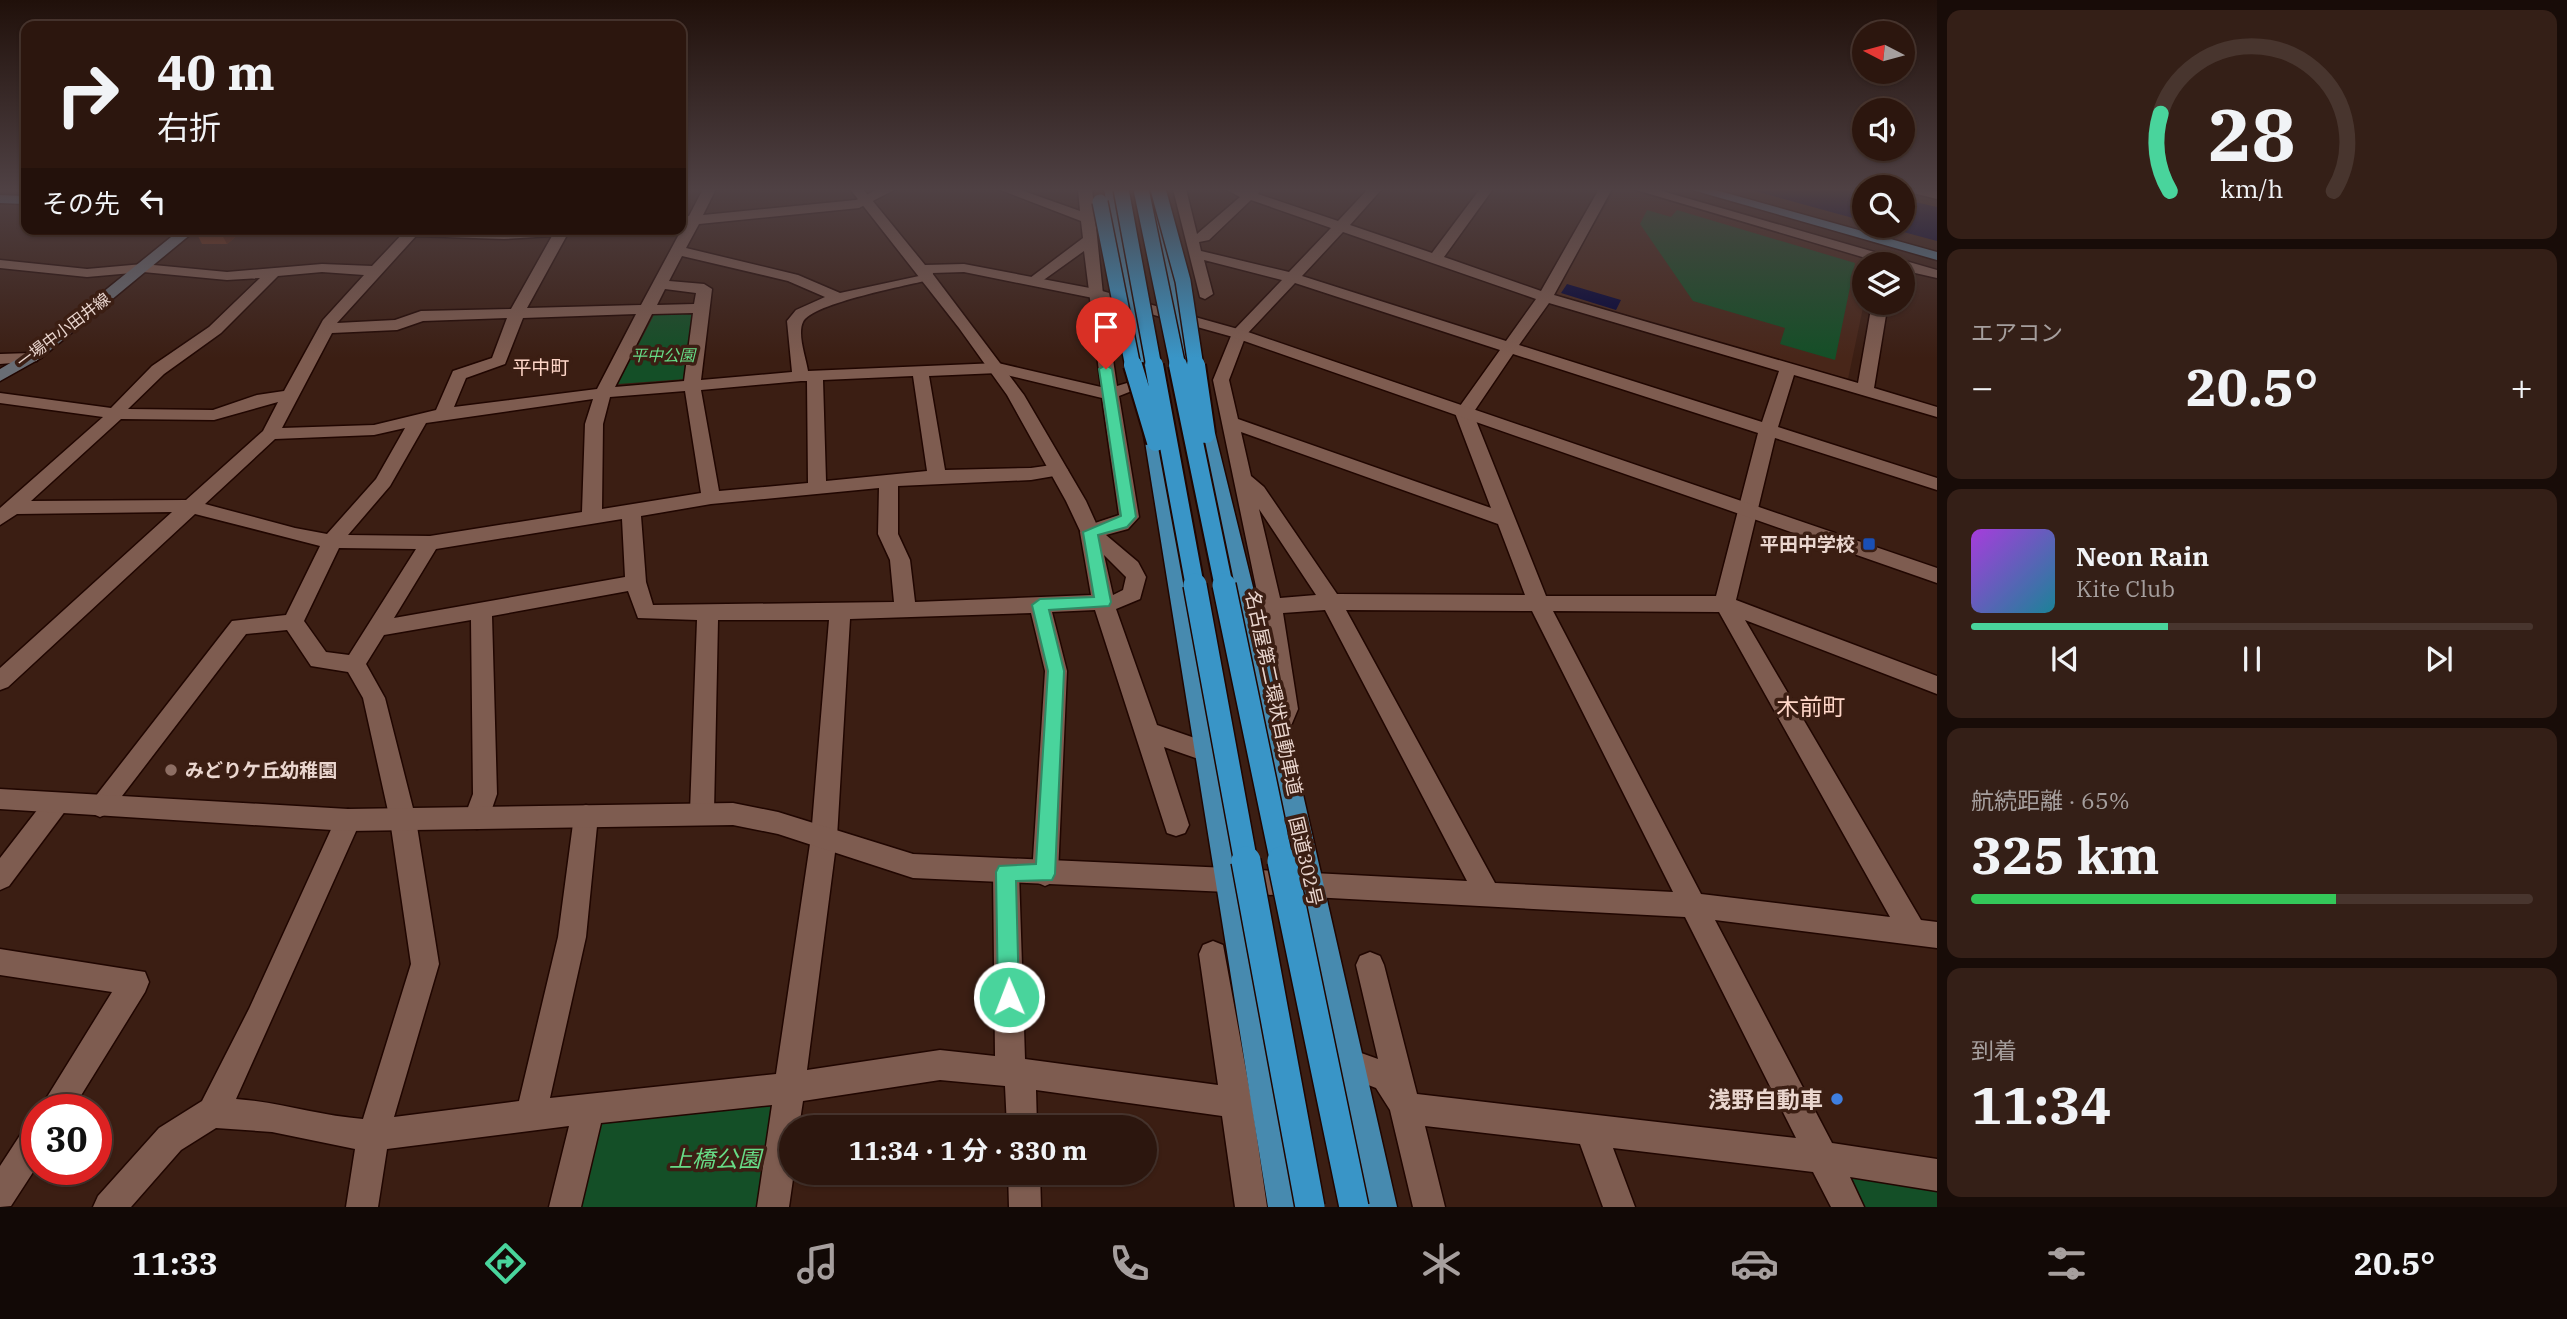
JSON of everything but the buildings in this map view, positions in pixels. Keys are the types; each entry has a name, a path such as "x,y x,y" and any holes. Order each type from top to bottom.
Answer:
{"highway":[{"path":"1113,245 1128,350 1187,550"},
{"path":"1117,245 1144,383 1284,1207"},
{"path":"1131,245 1310,1207"},
{"name":"名古屋第二環状自動車道","path":"1153,245 1354,1207"},
{"name":"国道302号","path":"1161,245 1277,733 1381,1207"},
{"path":"1173,245 1183,281 1230,611"}],"main road":[{"name":"一場中小田井線","path":"0,376 31,358 170,245"},
{"path":"1898,245 1937,256"}],"street":[{"path":"0,681 270,434 327,328 374,271 400,245"},
{"path":"443,414 459,375 499,361 517,312 554,245"},
{"path":"592,516 594,424 603,393 679,245"},
{"path":"902,245 998,368 1084,514 1103,602 1177,825"},
{"path":"1033,281 1090,245"},
{"path":"1090,532 1121,524 1129,517 1095,293 1092,245"},
{"path":"1093,245 1124,274"},
{"path":"1277,733 1287,709 1245,480 1221,380 1239,334 1323,245"},
{"path":"1387,245 1545,297 1937,412"},
{"path":"1434,261 1446,245"},
{"path":"1464,413 1545,297 1574,245"},
{"path":"1832,245 1856,252"},
{"path":"1194,246 1937,484"},
{"path":"1194,246 1205,294"},
{"path":"677,250 692,251 793,278 839,298"},
{"path":"0,264 87,273 143,268 227,276 322,268 374,271"},
{"path":"817,488 808,375 794,323 800,314 839,298 925,273 964,268 1129,301 1239,334 1937,576"},
{"path":"1915,268 1937,274"},
{"path":"6,514 117,414 120,407 158,370 215,330 275,271"},
{"path":"659,284 704,289 692,385 711,498"},
{"path":"327,328 397,324 421,316 701,308"},
{"path":"1865,390 1878,315"},
{"path":"0,359 31,358"},
{"path":"270,434 374,430 443,414 603,393 808,375 998,368 1109,394 1144,383"},
{"path":"1788,369 1768,430 1751,512 1725,604 1925,933"},
{"path":"920,371 937,476"},
{"path":"0,398 117,414 214,415 262,399 289,396"},
{"path":"1464,413 1538,602 1848,1207"},
{"path":"293,622 332,541 383,482 419,420"},
{"path":"1230,422 1507,520"},
{"path":"6,514 190,506 266,529 332,541 430,542 711,498 937,476 1031,474 1059,470"},
{"path":"1245,480 1257,491 1331,602 1487,893"},
{"path":"889,481 888,534 900,560 905,609"},
{"path":"1219,489 1251,512"},
{"path":"631,510 636,582 645,613 839,612 1040,605 1115,602 1133,594 1136,577 1131,567 1090,532"},
{"path":"355,664 430,542"},
{"path":"376,629 636,582"},
{"path":"1270,606 1331,602 1725,604 1937,685"},
{"path":"1040,605 1056,671 1045,874"},
{"path":"477,818 485,794 481,610"},
{"path":"773,1207 824,838 839,612"},
{"path":"702,812 708,613"},
{"path":"293,622 319,660 355,664"},
{"path":"100,806 240,627 293,622"},
{"path":"355,664 374,698 403,820 425,964 373,1135 362,1207"},
{"path":"1148,731 1207,752"},
{"path":"0,799 348,820 702,812 733,814 824,838 913,866 1045,874 1311,883 1694,905 1925,933"},
{"path":"0,878 57,803"},
{"path":"531,1115 572,937 586,816"},
{"path":"109,1207 170,1139 213,1112 259,1019 348,820"},
{"path":"1006,872 1015,1072 1020,1115"},
{"path":"1213,954 1251,1207"},
{"path":"0,962 135,982 64,1094"},
{"path":"1370,965 1429,1207"},
{"path":"1350,1063 1386,1077 1405,1108"},
{"path":"213,1112 272,1117 339,1133 373,1135 531,1115 588,1112 790,1088 940,1065 1015,1072 1237,1103"},
{"path":"1237,1103 1260,1067"},
{"path":"1405,1108 1822,1157 1937,1175"},
{"path":"565,1207 588,1112"},
{"path":"1591,1131 1619,1207"},
{"path":"0,1195 21,1162"},
{"path":"1024,1185 1025,1207"}],"shaded area":[{"path":"1581,245 1822,245 1852,254 1852,315 1861,315 1848,379 1843,380 1552,293"},
{"path":"1567,284 1621,300 1616,310 1561,293"}],"green space":[{"path":"1655,245 1796,245 1852,262 1852,278 1835,360 1780,344 1785,328 1693,301"},
{"name":"平中公園","path":"694,312 686,379 618,384 655,313"},
{"name":"上橋公園","path":"775,1104 761,1207 571,1207 592,1118"},
{"path":"1838,1171 1937,1186 1937,1207 1858,1207"}],"place":[{"name":"平田中学校","path":"1869,544"},
{"name":"みどりケ丘幼稚園","path":"171,770"},
{"name":"浅野自動車","path":"1837,1099"}],"district":[{"name":"平中町","path":"541,367"},
{"name":"木前町","path":"1811,706"}],"route":[{"path":"1009,997 1006,872 1045,874 1056,671 1040,605 1103,602 1090,532 1121,524 1129,517 1106,369"}]}
